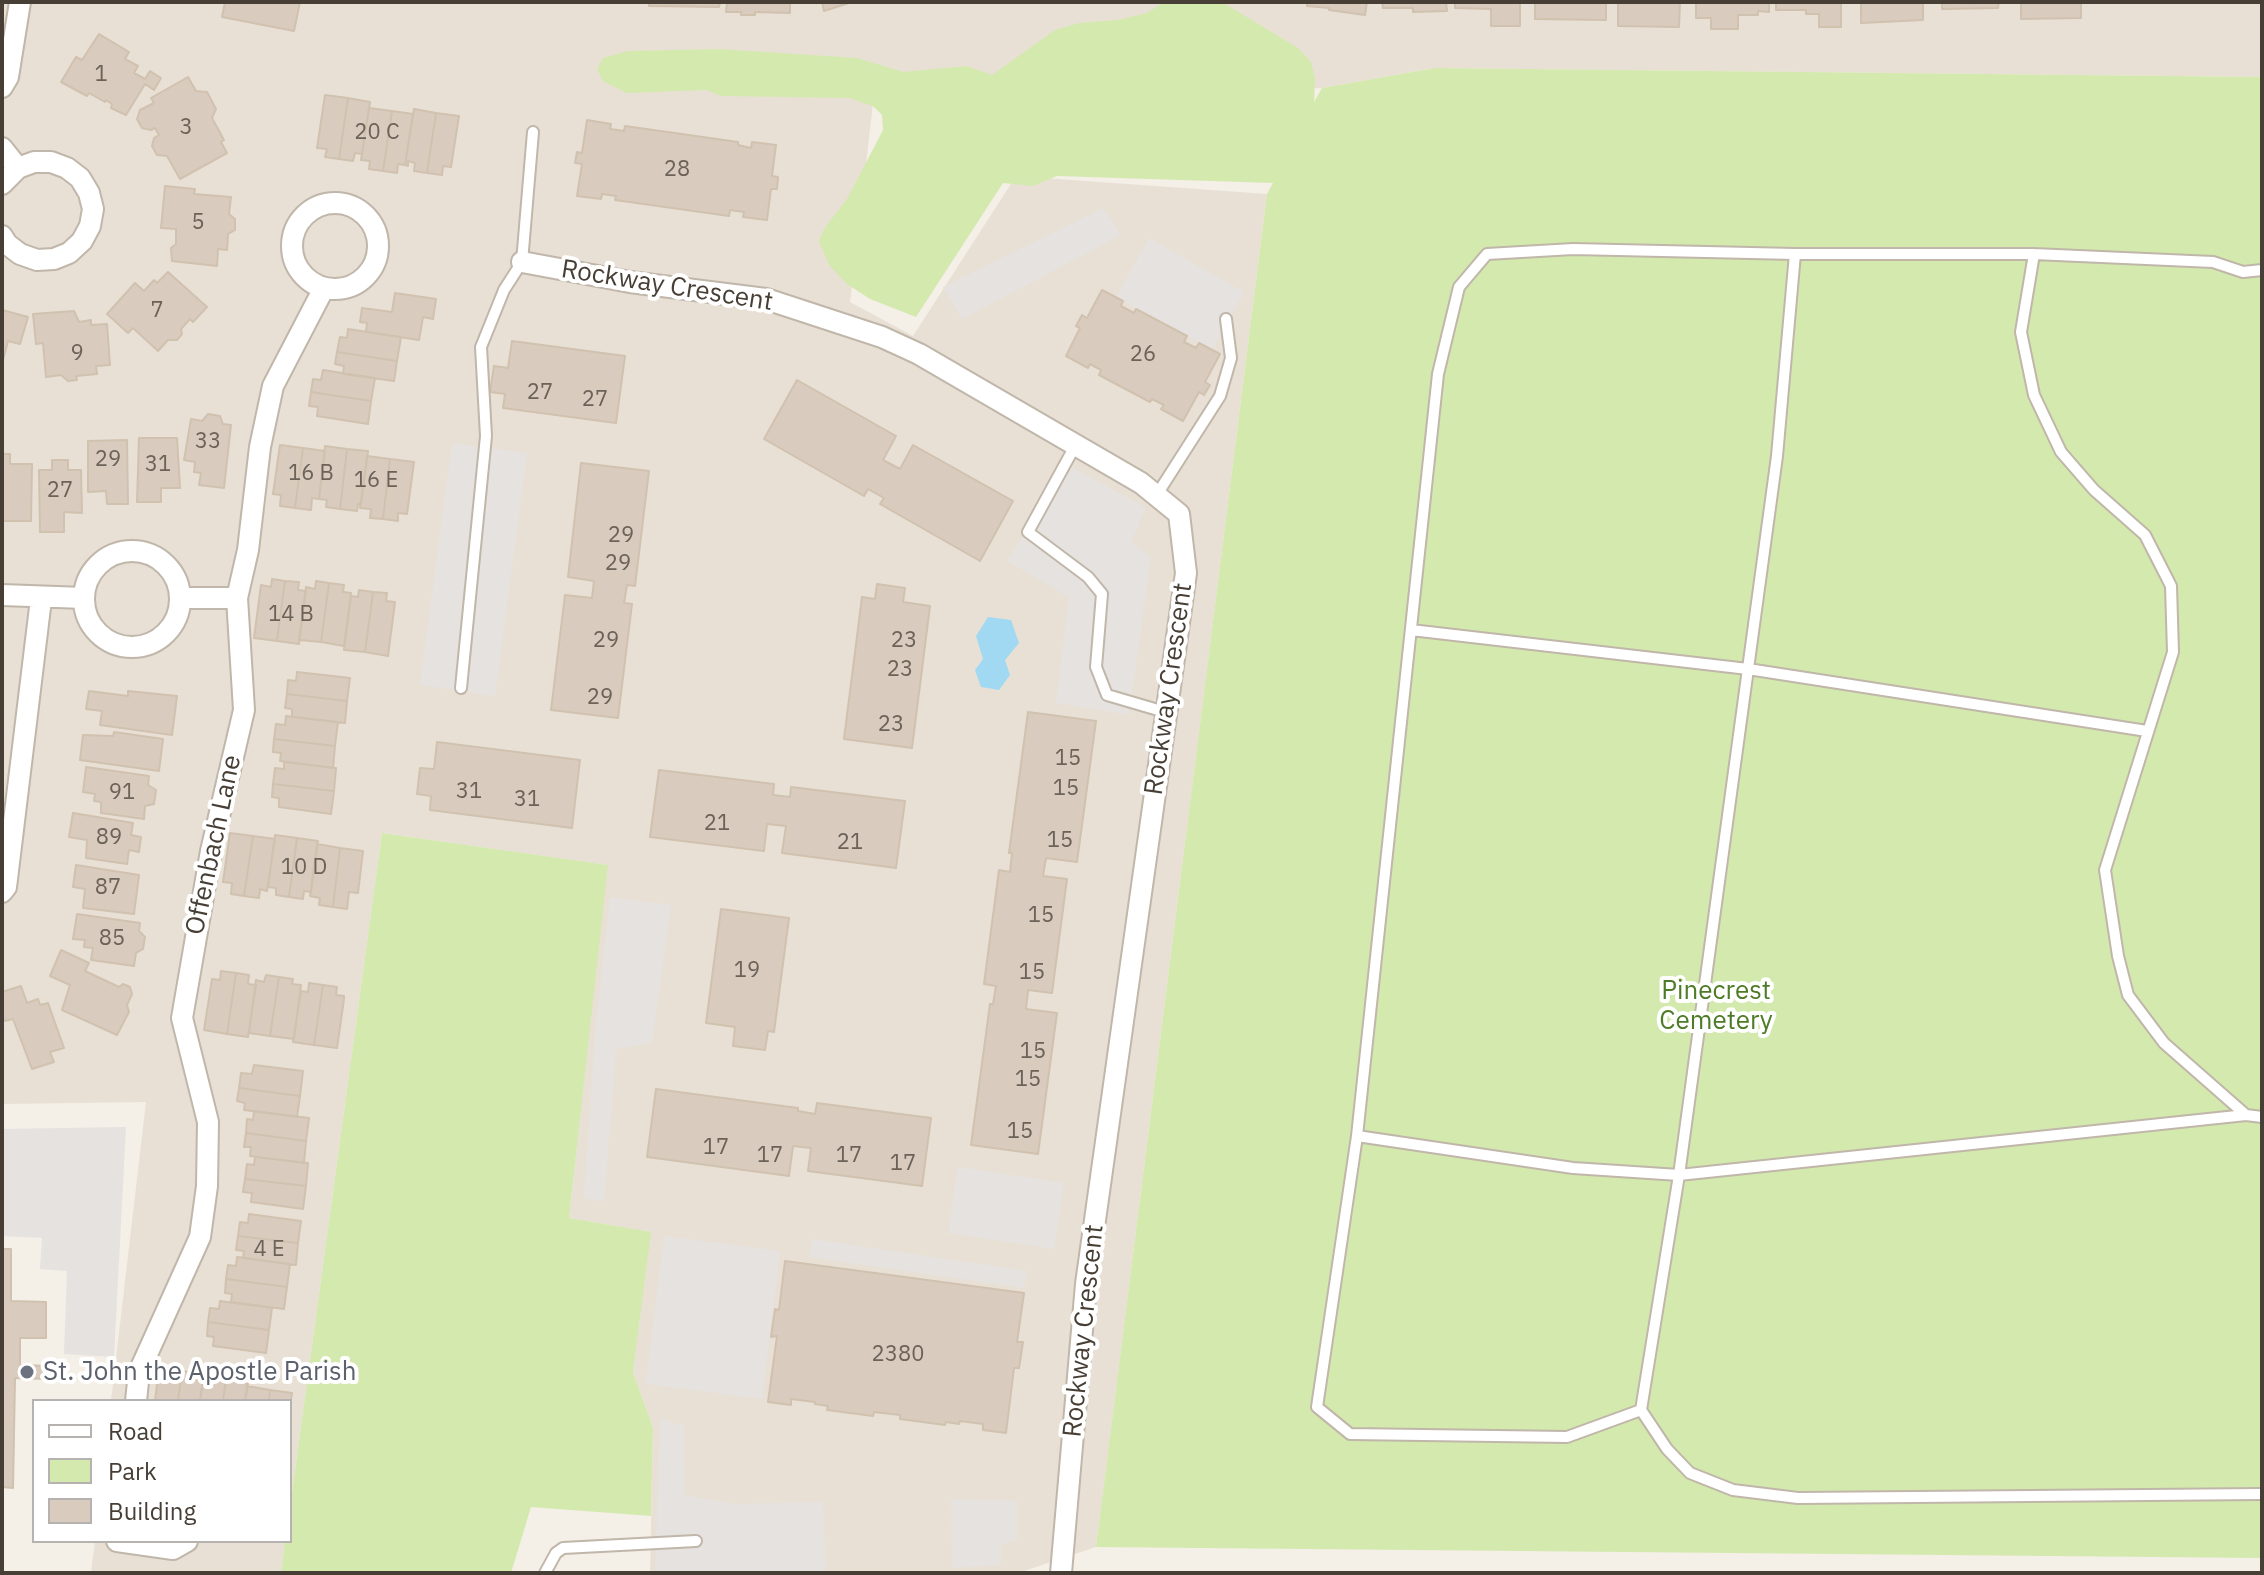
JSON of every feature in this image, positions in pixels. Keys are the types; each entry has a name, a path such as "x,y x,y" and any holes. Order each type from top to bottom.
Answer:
{"street":[{"path":"2,87 8,77 20,2"},
{"path":"2,148 18,168"},
{"path":"2,184 18,168 34,162 51,162 74,173 89,193 93,209 90,226 82,241 69,253 54,259 37,260 20,254 2,236"},
{"path":"342,203 356,207 375,227 379,241 373,268 364,279 352,286 338,290 324,288 300,272 293,259 291,244 294,229 314,207 342,203"},
{"name":"Rockway Crescent","path":"522,262 630,282 766,299 882,337 919,354 1141,483 1179,514 1186,573 1086,1284 1061,1573"},
{"name":"Offenbach Lane","path":"136,1399 139,1372 200,1237 207,1186 208,1122 182,1018 211,851 244,710 237,598 248,550 260,447 273,386 324,288"},
{"path":"123,551 140,551 157,556 169,567 178,582 181,598 179,614 172,627 148,645 133,648 104,638 93,628 86,614 84,598 87,582 95,568 108,557 123,551"},
{"path":"2,595 41,599 84,598"},
{"path":"181,598 237,598"},
{"path":"2,892 6,887 41,599"},
{"path":"131,1543 173,1549 184,1543"}],"lane":[{"path":"461,688 486,436 481,347 504,290 522,262 533,132"},
{"path":"1641,1410 1567,1437 1350,1434 1317,1407 1357,1136 1438,374 1459,287 1487,254 1573,249 1795,254 2034,254 2213,262 2243,272 2262,270"},
{"path":"1795,254 1777,456 1679,1175 1641,1410 1667,1449 1690,1473 1733,1490 1798,1498 2262,1494"},
{"path":"2034,254 2021,332 2034,395 2061,452 2094,490 2145,535 2171,586 2173,652 2105,870 2118,956 2128,995 2164,1043 2246,1115"},
{"path":"1156,496 1220,396 1231,358 1226,319"},
{"path":"1075,446 1028,532 1088,577 1102,594 1096,667 1107,695 1165,712"},
{"path":"1411,630 1748,669 2147,731"},
{"path":"1357,1136 1573,1168 1679,1175 2246,1115 2262,1117"},
{"path":"545,1573 556,1553 563,1548 696,1541"}],"shaded area":[{"path":"2,2 2262,2 2262,77 1435,68 1322,88 874,95 850,302 913,336 1016,176 1267,194 1096,1547 1018,1573 650,1573 653,1428 633,1372 650,1232 569,1218 607,865 382,833 292,1492 292,1399 111,1399 146,1102 2,1104"},
{"path":"1103,208 1121,235 962,319 943,287"},
{"path":"1149,238 1244,292 1212,350 1116,297"},
{"path":"452,443 527,453 495,696 420,685"},
{"path":"1066,464 1146,508 1131,542 1151,557 1129,715 1056,703 1069,597 1007,561"},
{"path":"610,897 671,905 652,1043 616,1049 604,1202 584,1198 595,1035"},
{"path":"126,1127 114,1357 64,1354 67,1271 40,1269 42,1238 2,1236 2,1129"},
{"path":"958,1167 1064,1183 1054,1249 948,1233"},
{"path":"664,1236 780,1251 762,1399 646,1384"},
{"path":"812,1239 1027,1271 1024,1288 809,1257"},
{"path":"660,1418 684,1426 685,1495 734,1504 823,1502 826,1573 655,1573"},
{"path":"951,1499 1017,1501 1017,1541 1001,1545 1001,1565 952,1568"},
{"path":"95,1543 285,1543 281,1573 91,1573"}],"green space":[{"name":"Pinecrest Cemetery","path":"1164,2 1222,2 1298,48 1311,62 1315,79 1314,102 1322,88 1435,68 2262,77 2262,1558 1096,1547 1267,194 1273,183 1057,176 1033,186 1003,183 916,317 870,299 847,284 829,265 819,241 824,229 847,199 883,130 882,115 873,106 849,98 721,96 706,90 627,93 603,81 597,69 603,58 628,51 719,49 857,58 903,72 967,66 992,75 1055,30 1079,23 1118,20 1147,13"},
{"path":"382,833 608,865 569,1218 651,1232 633,1372 653,1428 651,1516 531,1507 511,1573 281,1573 285,1543 292,1543 292,1492"}],"water":[{"path":"988,617 1011,620 1019,643 1005,660 1010,675 999,690 981,687 975,670 983,659 976,636"}],"building":[{"path":"225,2 300,2 294,31 222,17"},
{"path":"649,2 720,2 719,7 649,6"},
{"path":"727,2 790,2 790,13 755,12 755,15 741,15 741,12 726,12"},
{"path":"822,2 852,2 824,11"},
{"path":"1307,2 1367,2 1365,15 1307,6"},
{"path":"1382,2 1446,2 1447,11 1413,12 1413,8 1383,8"},
{"path":"1455,2 1520,2 1520,26 1491,26 1491,9 1455,8"},
{"path":"1535,2 1606,2 1606,20 1535,19"},
{"path":"1618,2 1680,2 1679,27 1618,26"},
{"path":"1696,2 1769,2 1769,12 1738,15 1738,29 1711,29 1711,18 1696,18"},
{"path":"1776,2 1841,2 1841,27 1819,27 1819,14 1806,14 1806,10 1776,10"},
{"path":"1861,2 1923,2 1923,20 1861,23"},
{"path":"1942,2 1999,2 1998,8 1942,9"},
{"path":"2021,2 2081,2 2081,18 2021,19"},
{"path":"99,34 129,52 125,59 138,66 134,73 145,79 150,71 161,78 154,90 145,84 126,115 111,108 112,104 106,100 89,93 87,96 61,82 76,57 82,60"},
{"path":"188,77 196,91 207,92 216,109 212,118 227,153 180,179 167,156 157,155 152,146 154,138 159,135 155,128 142,128 137,119 140,110 154,103 151,98"},
{"path":"325,95 348,98 339,159 325,157 327,149 317,148"},
{"path":"348,98 370,102 362,154 355,153 353,161 339,159"},
{"path":"369,108 392,111 383,171 369,169 370,161 361,160"},
{"path":"414,109 436,113 427,173 414,171 415,163 408,161 408,166 405,165"},
{"path":"392,111 413,114 405,165 398,164 397,173 383,171"},
{"path":"436,113 459,116 451,167 443,166 442,175 427,173"},
{"path":"587,120 611,124 610,129 624,131 625,126 738,142 738,145 751,148 752,142 776,145 772,176 778,177 777,189 771,189 767,220 743,217 744,212 730,210 729,216 615,200 616,196 602,194 601,199 577,196 582,164 575,163 577,152 582,153"},
{"path":"165,186 195,189 194,194 231,197 229,214 235,219 235,230 228,234 227,250 218,249 217,266 172,261 171,248 176,244 176,229 161,228"},
{"path":"168,272 207,307 193,322 190,319 177,340 168,340 158,351 133,328 128,333 107,314 135,283 144,291 154,280 157,283"},
{"path":"1102,290 1123,301 1121,306 1134,313 1136,309 1187,336 1184,342 1196,348 1199,343 1220,354 1205,382 1210,385 1204,395 1199,392 1183,421 1161,409 1164,405 1152,399 1150,402 1099,375 1101,370 1090,364 1088,368 1066,356 1080,328 1076,326 1082,315 1087,318"},
{"path":"395,293 436,299 433,319 423,317 419,340 366,332 367,323 360,322 362,308 392,312"},
{"path":"2,310 28,317 20,344 8,341 2,364"},
{"path":"74,311 79,322 91,320 91,325 107,324 110,365 96,366 97,374 76,376 77,380 68,381 61,375 46,377 43,343 36,344 33,314"},
{"path":"348,329 401,337 397,361 337,352 340,337 347,338"},
{"path":"512,341 625,356 616,423 503,408 505,394 490,392 494,366 508,368"},
{"path":"337,352 397,361 394,381 343,374 344,366 335,364"},
{"path":"323,370 375,378 371,401 311,392 313,379 321,380"},
{"path":"797,380 896,436 883,460 900,469 913,445 1013,501 980,561 880,504 884,498 868,489 864,496 764,439"},
{"path":"311,392 371,401 368,424 317,416 318,407 309,406"},
{"path":"208,414 220,416 223,424 231,425 224,488 199,485 201,473 194,472 195,462 184,460 191,419 202,421"},
{"path":"139,438 177,438 180,488 161,488 161,502 137,502"},
{"path":"127,440 128,504 107,504 106,491 88,492 88,441"},
{"path":"280,445 303,448 295,508 280,506 281,495 273,494"},
{"path":"325,446 347,449 340,509 326,507 327,500 319,499"},
{"path":"303,448 325,451 319,499 312,498 311,510 295,508"},
{"path":"347,449 368,451 361,504 358,504 357,511 340,509"},
{"path":"2,454 10,454 10,464 32,464 31,521 2,521"},
{"path":"367,456 390,459 383,519 370,518 371,509 360,508"},
{"path":"390,459 414,462 407,514 398,513 398,521 383,519"},
{"path":"52,460 68,460 68,470 81,470 82,513 64,512 64,532 40,532 39,470 52,470"},
{"path":"581,463 649,471 635,586 627,585 624,603 632,604 618,718 551,710 565,595 592,598 594,581 568,577"},
{"path":"272,579 285,581 277,641 254,638 261,585 271,587"},
{"path":"285,581 299,582 298,590 306,591 299,644 277,641"},
{"path":"316,581 329,583 321,642 299,640 306,587 315,589"},
{"path":"329,583 344,585 343,592 351,593 344,646 321,642"},
{"path":"877,584 905,588 903,602 930,606 912,748 844,739 862,597 875,599"},
{"path":"359,590 373,592 365,652 344,650 351,596 358,597"},
{"path":"373,592 387,593 386,601 395,602 388,656 365,652"},
{"path":"297,672 350,678 347,701 287,694 288,680 296,681"},
{"path":"89,691 128,696 128,691 177,696 172,735 100,725 102,711 86,709"},
{"path":"287,694 347,701 345,723 292,717 292,709 285,708"},
{"path":"1028,712 1096,721 1077,862 1046,858 1043,876 1067,879 1052,993 1028,990 1026,1009 1057,1013 1038,1154 971,1145 990,1004 993,1004 996,986 984,984 999,870 1010,872 1012,853 1009,853"},
{"path":"286,716 338,722 335,746 274,739 276,724 285,725"},
{"path":"114,732 163,739 159,771 80,760 83,735 113,736"},
{"path":"274,739 335,746 333,768 280,761 281,753 273,752"},
{"path":"437,742 580,760 572,828 430,810 431,796 417,794 420,768 434,769"},
{"path":"284,762 336,768 334,791 273,784 275,768 284,769"},
{"path":"86,767 149,776 148,785 156,790 154,804 145,806 144,819 101,813 101,802 94,801 95,794 83,792"},
{"path":"659,770 774,784 773,795 790,797 791,787 905,801 896,868 782,853 786,826 767,824 764,851 650,837"},
{"path":"273,784 334,791 331,814 279,807 279,798 272,797"},
{"path":"73,813 133,823 131,835 141,837 139,852 129,850 127,864 86,858 87,840 69,837"},
{"path":"230,833 253,836 244,896 231,894 232,883 223,882"},
{"path":"275,835 297,838 289,897 276,895 276,888 268,887"},
{"path":"253,836 275,839 267,891 260,889 259,898 244,896"},
{"path":"297,838 318,841 311,892 304,891 303,899 289,897"},
{"path":"317,844 340,848 333,907 319,905 320,898 310,896"},
{"path":"340,848 363,851 358,893 349,892 347,909 333,907"},
{"path":"76,865 139,875 134,914 83,908 85,889 73,887"},
{"path":"721,909 789,918 774,1032 768,1031 765,1050 733,1046 735,1027 706,1023"},
{"path":"77,914 140,923 139,931 145,937 143,949 136,953 134,966 91,960 93,948 84,947 85,940 73,939"},
{"path":"61,950 89,963 85,971 119,987 123,984 130,987 129,1012 117,1035 62,1010 70,985 50,976"},
{"path":"221,971 236,973 227,1034 204,1030 212,979 220,980"},
{"path":"236,973 249,975 248,984 256,985 248,1037 227,1034"},
{"path":"266,975 279,977 270,1036 249,1033 256,980 264,982"},
{"path":"279,977 293,979 292,984 301,985 294,1039 270,1036"},
{"path":"309,983 323,985 314,1045 293,1042 301,991 308,992"},
{"path":"323,985 337,987 336,995 344,996 337,1048 314,1045"},
{"path":"21,986 27,1003 38,999 40,1005 48,1003 64,1048 50,1052 54,1062 32,1069 13,1019 5,1021 2,1013 2,992"},
{"path":"254,1065 303,1071 300,1096 239,1088 241,1073 252,1074"},
{"path":"239,1088 300,1096 297,1117 244,1110 245,1103 237,1101"},
{"path":"656,1089 798,1108 798,1111 815,1114 817,1103 931,1118 922,1186 808,1171 811,1148 793,1146 789,1176 647,1157"},
{"path":"254,1111 309,1118 306,1141 246,1133 247,1119 253,1120"},
{"path":"246,1133 306,1141 304,1163 250,1156 251,1147 244,1147"},
{"path":"255,1157 308,1163 306,1186 245,1179 247,1164 254,1165"},
{"path":"245,1179 306,1186 303,1209 251,1202 252,1193 243,1192"},
{"path":"249,1214 301,1221 298,1243 238,1236 240,1222 248,1223"},
{"path":"238,1236 298,1243 296,1265 243,1258 244,1251 236,1250"},
{"name":"St. John the Apostle Parish","path":"2,1249 11,1249 11,1301 46,1302 46,1338 20,1338 20,1365 51,1366 51,1379 15,1378 13,1488 2,1487"},
{"path":"237,1257 290,1264 287,1287 226,1279 228,1265 236,1266"},
{"path":"785,1261 1024,1293 1017,1342 1023,1342 1019,1368 1014,1368 1006,1433 983,1430 983,1424 960,1421 959,1424 946,1422 945,1425 900,1419 900,1415 874,1412 873,1416 827,1410 828,1406 815,1402 791,1399 791,1405 768,1402 777,1336 771,1337 775,1309 779,1310"},
{"path":"226,1279 287,1287 284,1309 231,1302 232,1294 225,1293"},
{"path":"220,1301 272,1308 269,1330 208,1322 210,1308 219,1309"},
{"path":"208,1322 269,1330 266,1353 213,1346 214,1337 207,1336"},
{"path":"159,1367 182,1371 178,1399 155,1399"},
{"path":"182,1371 204,1374 200,1399 178,1399"},
{"path":"204,1377 226,1380 223,1399 200,1399"},
{"path":"226,1380 248,1384 245,1399 223,1399"},
{"path":"247,1386 270,1390 269,1399 245,1399"},
{"path":"270,1390 292,1393 291,1399 269,1399"}],"place":[{"name":"St. John the Apostle Parish","path":"27,1372"}]}
